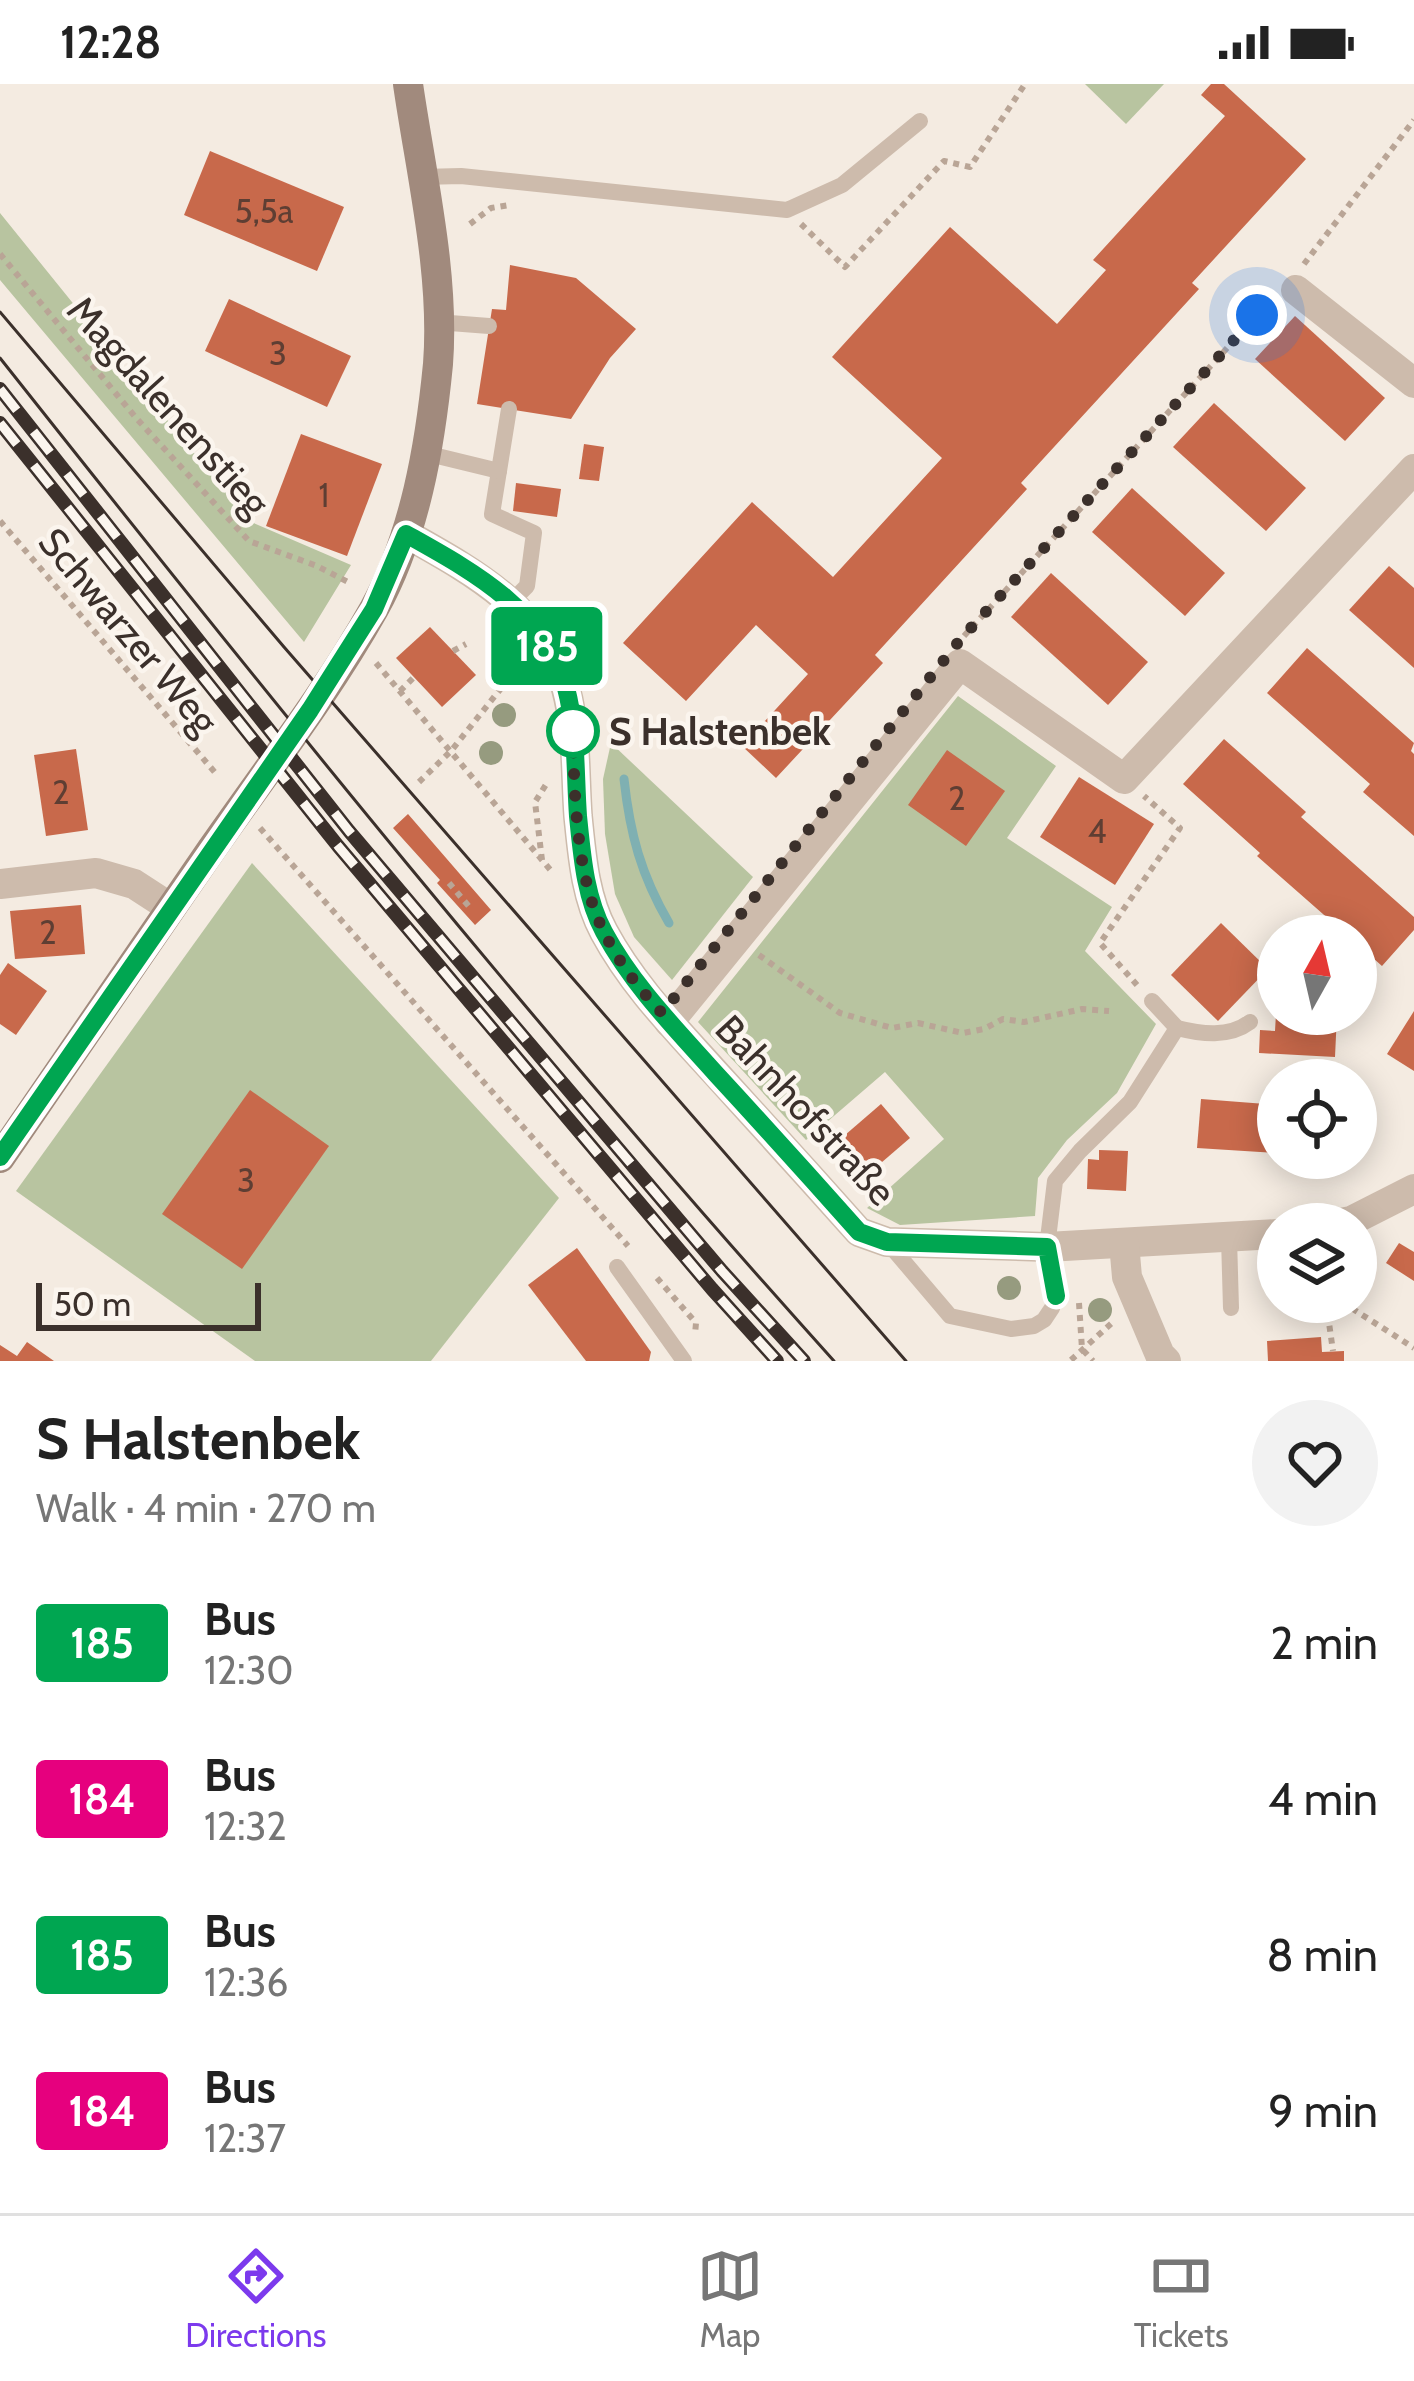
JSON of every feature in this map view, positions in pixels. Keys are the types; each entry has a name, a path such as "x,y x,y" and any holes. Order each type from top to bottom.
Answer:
{"main road":[{"path":"0,1157 310,710 374,609 406,534 425,453 438,358 433,248 409,84"}],"street":[{"path":"1289,285 1414,383"},
{"path":"669,1022 960,664 1124,779 1414,469"},
{"name":"Bahnhofstraße","path":"406,534 512,601 542,637 565,686 581,850 600,925 640,989 859,1232 887,1242 1047,1247 1257,1236"},
{"path":"0,884 96,873 134,884 171,908"},
{"path":"1377,1208 1414,1190"},
{"path":"1124,1243 1127,1277 1166,1361"}],"lane":[{"path":"422,177 461,176 788,211 842,185 920,121"},
{"path":"437,322 490,326"},
{"path":"509,410 492,514 534,533 527,586 512,601"},
{"path":"425,453 499,471"},
{"path":"1152,1001 1177,1028 1203,1034 1239,1030 1250,1022"},
{"path":"887,1242 950,1316 1011,1329 1044,1320 1056,1296 1047,1247 1054,1180 1130,1102 1177,1028"},
{"path":"1228,1238 1231,1308"},
{"path":"617,1267 684,1361"}],"path":[{"path":"788,211 845,267 944,160 970,167 1024,84"},
{"path":"959,641 1289,285 1414,120"},
{"name":"Magdalenenstieg","path":"0,254 137,419 249,541 352,584"},
{"name":"Schwarzer Weg","path":"0,521 218,776"},
{"path":"453,651 466,644"},
{"path":"419,782 451,751 526,657 532,670"},
{"path":"376,663 568,892 589,893"},
{"path":"400,691 414,677"},
{"path":"542,860 536,802 551,778"},
{"path":"1124,779 1180,828 1100,943 1152,1001"},
{"path":"260,828 634,1252"},
{"path":"449,883 472,910"},
{"path":"736,939 840,1013 892,1028 918,1023 963,1033 1003,1019 1024,1022 1082,1009 1109,1011"},
{"path":"650,1270 696,1323 693,1342"},
{"path":"1329,1323 1333,1352"},
{"path":"1375,1323 1414,1348"},
{"path":"1071,1360 1102,1332"}],"green space":[{"path":"1085,84 1164,84 1126,124"},
{"path":"0,213 249,521 351,565 304,642 0,280"},
{"path":"958,696 1056,766 1007,838 1112,907 1085,951 1156,1024 1117,1093 1067,1140 1038,1178 1035,1216 900,1225 867,1208 944,1139 885,1072 806,1140 698,1022"},
{"path":"611,743 753,877 672,980 634,937 615,894 605,834 603,779"},
{"path":"252,863 559,1198 431,1361 255,1361 16,1191"}],"building":[{"path":"1211,84 1224,84 1306,159 1192,283 1199,289 1021,483 1027,489 875,655 883,663 776,778 742,746 808,674 756,625 686,701 623,643 752,502 833,577 942,458 832,357 950,227 1057,324 1106,270 1093,260 1225,116 1201,95"},
{"path":"210,151 344,207 317,271 184,215"},
{"path":"510,265 576,278 636,329 610,358 571,419 477,404 492,309 506,310"},
{"path":"229,299 351,356 327,407 205,351"},
{"path":"1295,316 1385,398 1345,441 1255,359"},
{"path":"1214,403 1306,488 1266,531 1173,447"},
{"path":"301,434 382,464 347,556 266,526"},
{"path":"584,444 604,447 599,481 579,479"},
{"path":"516,483 561,489 557,517 513,511"},
{"path":"1132,488 1225,573 1185,616 1092,532"},
{"path":"1389,566 1414,588 1414,668 1349,610"},
{"path":"1051,573 1148,662 1108,705 1011,617"},
{"path":"430,627 476,675 442,707 396,658"},
{"path":"1307,648 1414,743 1414,836 1363,792 1370,784 1267,693"},
{"path":"1224,739 1306,812 1301,817 1414,917 1414,930 1382,966 1377,962 1377,915 1324,915 1183,784"},
{"path":"76,749 88,830 46,836 34,755"},
{"path":"947,750 1005,791 966,846 908,805"},
{"path":"1079,777 1154,824 1115,885 1040,837"},
{"path":"408,814 491,910 475,925 393,828"},
{"path":"81,905 85,954 15,959 10,911"},
{"path":"1221,923 1257,958 1257,980 1218,1021 1171,975"},
{"path":"8,963 47,991 16,1035 0,1024 0,975"},
{"path":"1414,1011 1414,1071 1387,1054"},
{"path":"1260,1035 1336,1035 1335,1057 1259,1053"},
{"path":"250,1090 329,1146 242,1269 162,1214"},
{"path":"1201,1099 1257,1103 1257,1152 1197,1148"},
{"path":"881,1104 910,1138 860,1181 830,1148"},
{"path":"1099,1150 1128,1151 1126,1191 1087,1189 1088,1159 1099,1160"},
{"path":"1399,1243 1414,1252 1414,1281 1386,1263"},
{"path":"577,1248 651,1352 649,1361 586,1361 528,1285"},
{"path":"1321,1337 1322,1352 1344,1351 1344,1361 1268,1361 1267,1341"},
{"path":"27,1342 54,1361 0,1361 0,1345 17,1356"}],"waterway":[{"path":"624,779 638,854 669,923"}],"tram line":[{"path":"0,312 284,647 906,1361"},
{"path":"0,358 409,866 834,1361"}],"railway":[{"path":"0,389 349,831 804,1361"},
{"path":"0,423 338,846 777,1361"}],"bus line":[{"name":"185","path":"0,1157 310,710 374,609 406,534 512,601 542,637 565,686 589,893 600,925 640,989 859,1232 887,1242 1047,1247 1056,1296"}],"place":[{"name":"S Halstenbek","path":"573,731"}],"route":[{"path":"573,731 581,850 589,893 617,955 662,1013 960,640 1257,315"}]}
